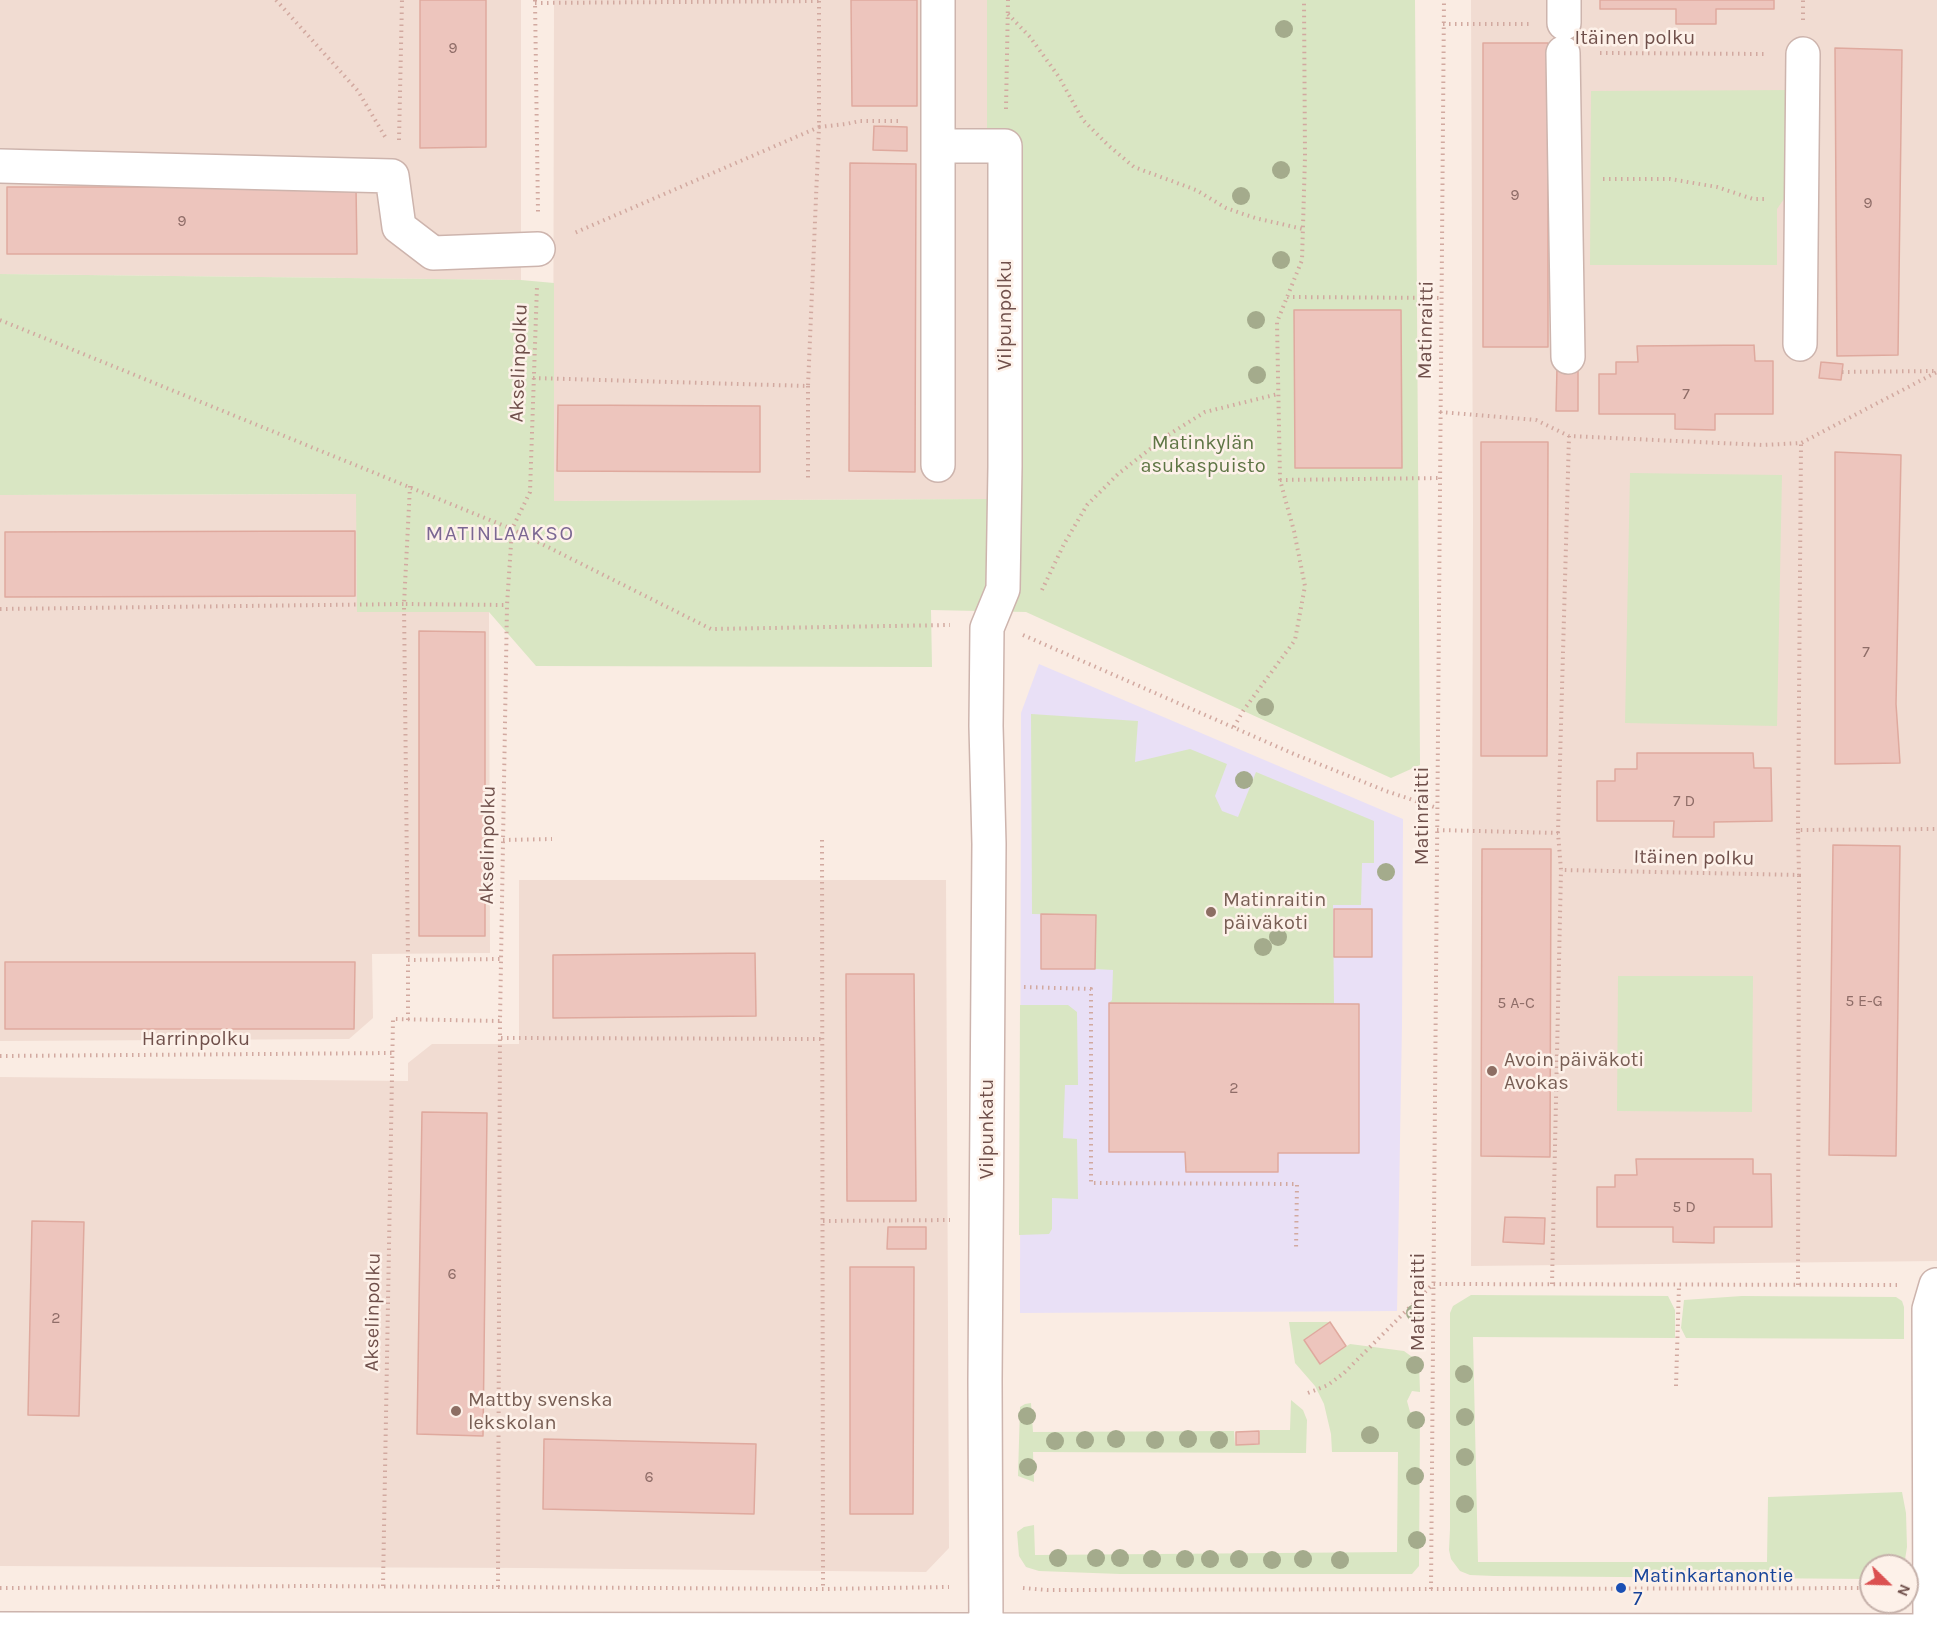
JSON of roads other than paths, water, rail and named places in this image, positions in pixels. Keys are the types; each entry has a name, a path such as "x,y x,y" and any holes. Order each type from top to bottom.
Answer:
{"street":[{"path":"938,0 938,465"},
{"path":"1564,25 1569,357"},
{"path":"1800,344 1803,54"},
{"name":"Vilpunpolku","path":"938,146 1005,146 1003,589 987,628"},
{"path":"0,166 394,167 399,227 433,253 538,249"},
{"name":"Vilpunkatu","path":"986,1629 989,856 987,628"},
{"path":"1930,1631 1929,1309 1936,1285"},
{"path":"0,1629 1937,1631"}],"place":[{"name":"Matinraitin päiväkoti","path":"1211,912"},
{"name":"Avoin päiväkoti Avokas","path":"1492,1071"},
{"name":"Mattby svenska lekskolan","path":"456,1411"},
{"name":"Matinkartanontie 7","path":"1621,1588"}],"district":[{"name":"MATINLAAKSO","path":"500,534"}],"park label":[{"name":"Matinkylän asukaspuisto","path":"1203,454"}]}
